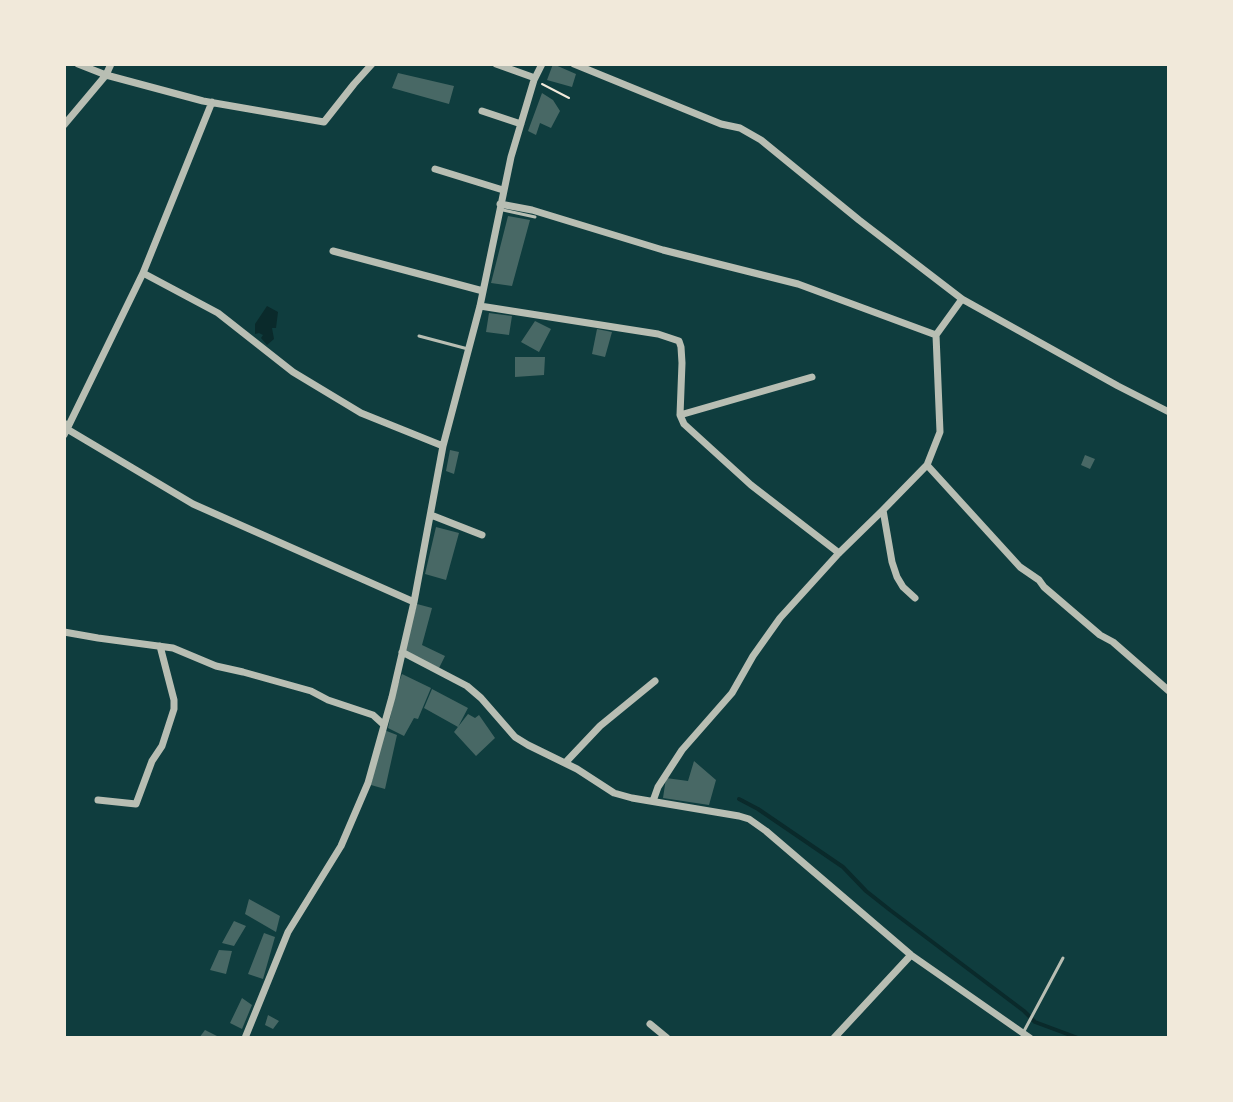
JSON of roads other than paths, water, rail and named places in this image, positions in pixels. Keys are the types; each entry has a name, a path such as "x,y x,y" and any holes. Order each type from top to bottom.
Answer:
{"street":[{"path":"78,64 106,75 212,102 324,122 372,64"},
{"path":"64,125 106,75 111,64"},
{"path":"496,64 534,79"},
{"path":"245,1038 288,932 341,846 368,783 414,602 443,446 480,306 503,190 534,79 542,64"},
{"path":"574,64 721,124 740,128 761,140 962,299 1169,412"},
{"path":"212,102 143,273 65,429 193,504 414,602"},
{"path":"482,111 521,124"},
{"path":"435,169 503,190"},
{"path":"500,206 532,210 663,250 798,284 936,335"},
{"path":"333,251 483,291"},
{"path":"143,273 218,313 293,372 361,413 443,446"},
{"path":"653,801 658,787 682,750 732,693 780,618 839,553 927,465 940,432 936,335 962,299"},
{"path":"480,306 658,334 679,341 682,363 680,415 684,424 725,463 839,553"},
{"path":"680,415 812,377"},
{"path":"927,465 1020,567 1169,691"},
{"path":"883,510 897,577 915,598"},
{"path":"431,515 482,535"},
{"path":"64,632 173,648 216,666 311,691 373,715 384,725"},
{"path":"98,800 136,804 152,761 162,746 174,700 160,646"},
{"path":"402,652 467,686 515,737 577,769 614,793 749,819 911,955 1030,1038"},
{"path":"565,763 600,726 655,681"},
{"path":"834,1038 911,955"},
{"path":"650,1024 667,1038"}],"lane":[{"path":"500,206 535,217"},
{"path":"419,336 468,349"},
{"path":"1023,1033 1063,958"}],"water":[{"path":"267,306 278,312 276,328 272,328 274,339 267,345 261,338 263,335 255,334 255,324"}],"waterway":[{"path":"739,799 843,867 866,891 1035,1022 1078,1038"}]}
